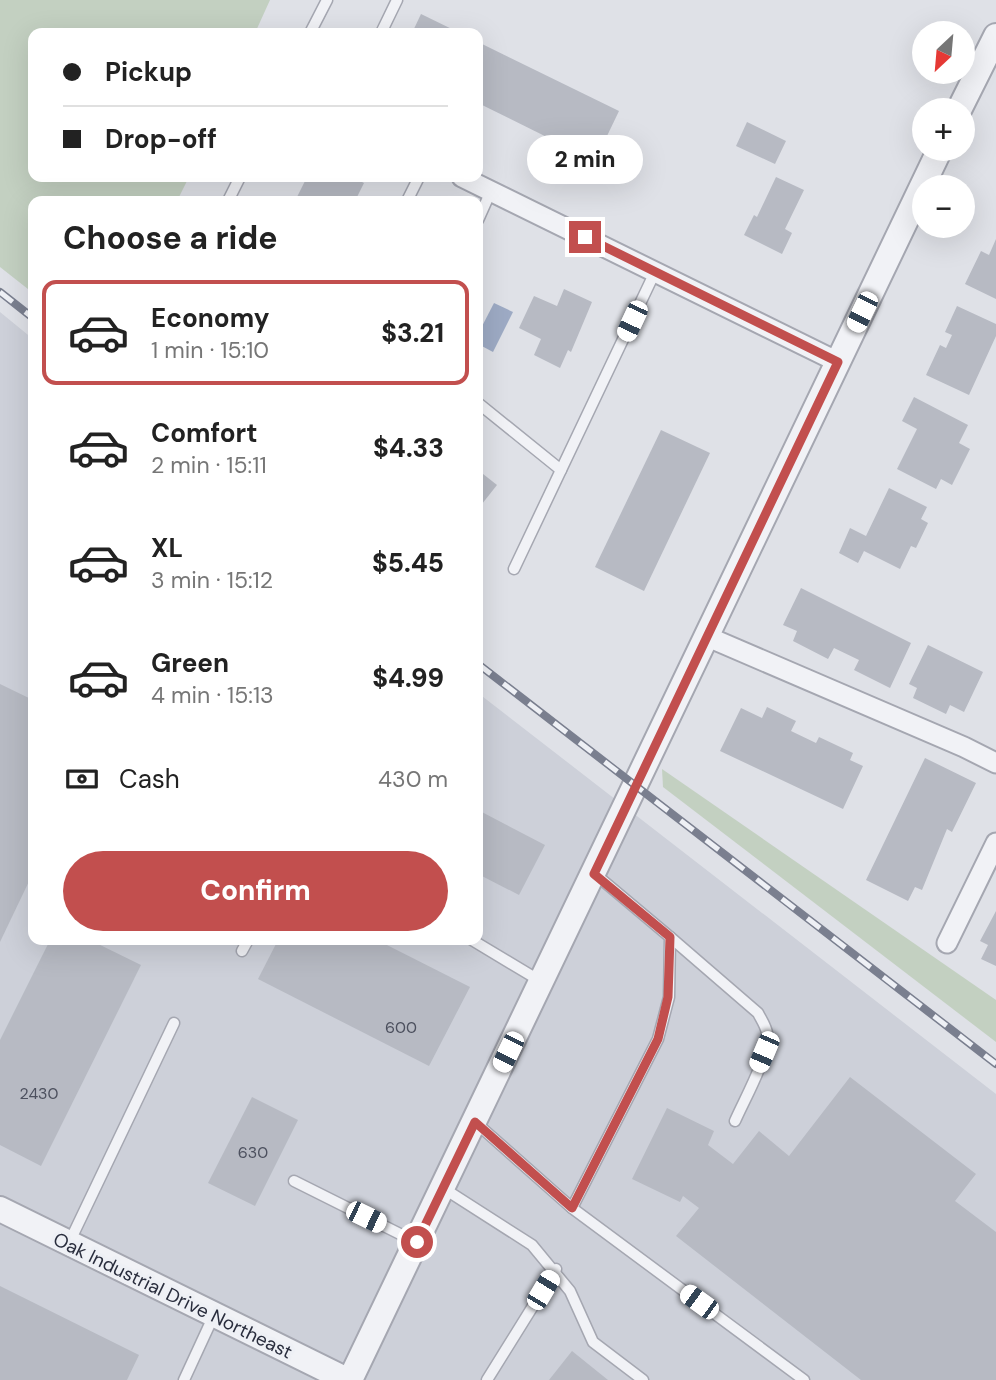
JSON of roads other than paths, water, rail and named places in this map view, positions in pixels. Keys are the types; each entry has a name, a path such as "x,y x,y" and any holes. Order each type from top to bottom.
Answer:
{"street":[{"path":"965,98 996,36"},
{"path":"348,1380 475,1122 934,161"},
{"path":"472,182 838,362"},
{"path":"708,637 964,747 996,764"},
{"path":"947,943 996,843"},
{"name":"Oak Industrial Drive Northeast","path":"0,1209 348,1380"}],"lane":[{"path":"313,28 327,0"},
{"path":"383,28 397,0"},
{"path":"483,209 491,191"},
{"path":"514,569 655,272"},
{"path":"483,407 561,470"},
{"path":"594,874 758,1013 767,1033 764,1052 735,1121"},
{"path":"572,1208 658,1039 668,997 670,937"},
{"path":"242,951 245,945"},
{"path":"480,945 542,982"},
{"path":"69,1243 174,1023"},
{"path":"475,1122 572,1208 804,1380"},
{"path":"294,1181 417,1242"},
{"path":"443,1188 532,1245 555,1269 570,1291 593,1342 643,1380"},
{"path":"487,1380 555,1269"},
{"path":"184,1380 214,1315"}],"water":[{"path":"494,303 513,312 493,352 483,347 483,324"}],"railway":[{"path":"0,292 28,314"},
{"path":"483,668 996,1064"}]}
